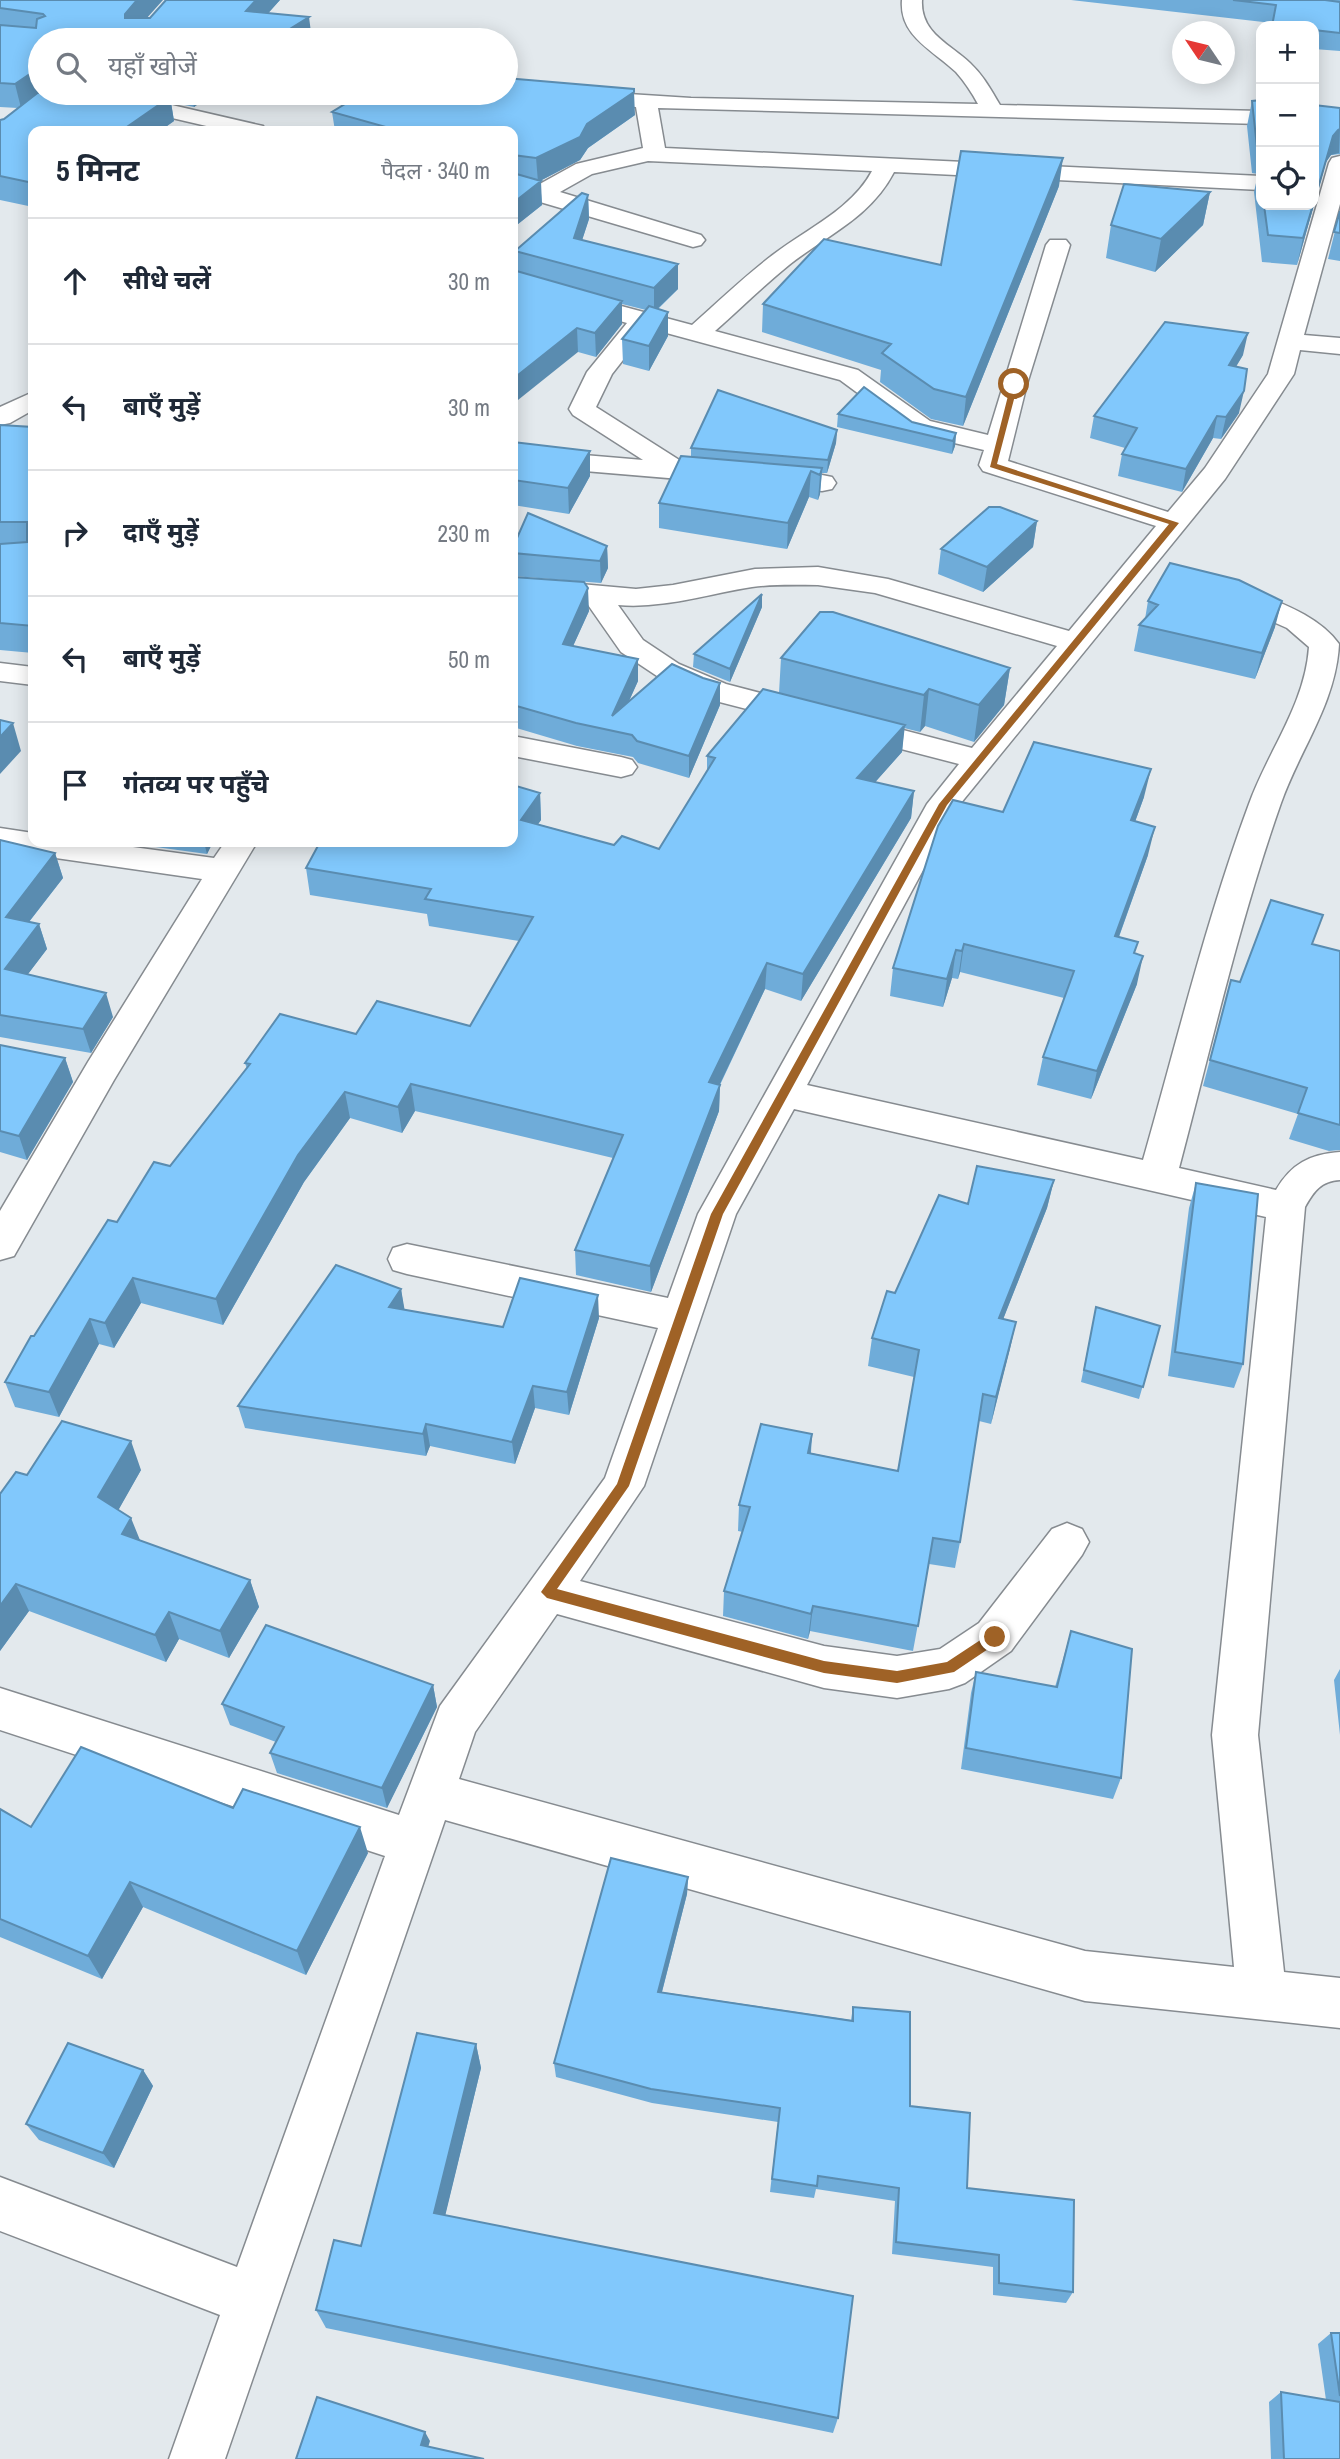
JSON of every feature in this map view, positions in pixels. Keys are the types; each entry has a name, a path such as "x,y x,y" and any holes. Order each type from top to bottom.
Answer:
{"street":[{"path":"912,0 914,21 929,42 960,65 978,85 993,111"},
{"path":"518,93 646,101 1256,117"},
{"path":"541,193 584,169 655,153 646,101"},
{"path":"145,105 234,126"},
{"path":"648,154 1256,183"},
{"path":"697,334 781,260 860,204 873,191 887,164"},
{"path":"197,2459 456,1721 622,1486 717,1214 943,804 1076,642 1170,569 1175,523 1215,473 1281,374 1333,177"},
{"path":"518,188 693,240"},
{"path":"1058,245 996,446 993,465 1175,523"},
{"path":"518,285 849,375 922,427 996,446"},
{"path":"643,319 600,372 582,409 679,471"},
{"path":"1290,341 1340,346"},
{"path":"0,417 28,403"},
{"path":"0,417 28,415"},
{"path":"518,457 822,483"},
{"path":"1157,1178 1266,800 1311,700 1324,659 1324,644 1297,622 1170,569"},
{"path":"518,587 636,598 673,594 755,578 818,576 878,585 1076,642"},
{"path":"595,594 632,646 668,670 715,691 980,760"},
{"path":"0,672 28,675"},
{"path":"518,747 621,767"},
{"path":"0,839 28,841"},
{"path":"0,1245 101,1071 233,856 110,847"},
{"path":"63,1064 101,1071"},
{"path":"784,1093 1286,1207"},
{"path":"1262,1995 1234,1735 1286,1207 1301,1179 1323,1166 1340,1166"},
{"path":"407,1259 681,1317"},
{"path":"547,1592 824,1667 897,1677 950,1668 995,1637 1068,1542"},
{"path":"0,1709 414,1843"},
{"path":"431,1794 1085,1976 1340,2003"},
{"path":"0,2204 253,2300"}],"building":[{"path":"0,0 137,0 125,14 125,18 150,18 166,0 256,0 246,11 309,17 291,28 36,28 37,19 45,16 43,14 0,8"},
{"path":"1233,0 1340,2 1340,33 1319,31 1319,21 1273,21 1276,5"},
{"path":"0,25 36,28 28,28 28,75 15,84 0,83"},
{"path":"518,79 634,89 634,92 587,124 580,137 536,158 518,156 518,126 382,126 332,112 343,105 518,105"},
{"path":"28,100 28,105 158,105 128,126 28,126 28,182 0,176 0,120"},
{"path":"1252,101 1256,101 1256,138"},
{"path":"1319,106 1340,108 1340,129 1333,136 1319,185"},
{"path":"961,151 1063,158 966,397 934,389 882,353 891,344 763,304 824,239 941,265"},
{"path":"518,174 541,181 518,199"},
{"path":"1124,184 1210,192 1161,239 1111,225"},
{"path":"582,193 588,195 574,238 678,264 654,288 518,252 518,248"},
{"path":"1265,210 1311,210 1303,238 1268,235"},
{"path":"1340,211 1340,233 1334,232"},
{"path":"518,271 622,301 595,333 577,328 518,375"},
{"path":"649,306 668,312 649,346 622,339"},
{"path":"1165,322 1248,333 1229,365 1247,369 1244,391 1226,417 1217,416 1186,469 1122,454 1137,428 1094,416"},
{"path":"864,387 912,422 956,433 953,441 838,414"},
{"path":"718,390 837,430 828,460 691,448"},
{"path":"0,425 28,427 28,626 0,623 0,544 27,542 27,522 0,522"},
{"path":"518,443 590,451 568,488 518,481"},
{"path":"681,456 822,468 820,475 811,471 788,523 659,503"},
{"path":"989,507 1000,507 1037,521 987,567 941,549"},
{"path":"528,513 607,546 600,561 518,553 518,536"},
{"path":"1170,563 1239,580 1282,601 1262,653 1139,625 1158,605 1148,601"},
{"path":"518,577 584,582 588,588 563,644 638,659 612,716 672,664 720,683 689,756 637,741 632,735 518,706"},
{"path":"762,594 730,669 694,654"},
{"path":"820,612 833,612 1010,668 979,705 929,689 924,695 781,658"},
{"path":"763,689 905,725 857,778 914,791 803,974 767,963 709,1082 720,1085 650,1266 575,1250 623,1135 411,1084 398,1107 345,1092 298,1155 216,1299 133,1278 105,1323 90,1319 49,1392 5,1382 31,1336 34,1336 108,1220 117,1222 154,1162 170,1166 250,1064 245,1063 280,1014 356,1034 377,1001 470,1026 533,917 425,899 431,889 306,868 317,847 518,847 518,786 540,793 521,820 614,845 622,836 659,849 715,758 707,756"},
{"path":"0,720 13,723 0,737"},
{"path":"1034,742 1151,769 1131,820 1155,827 1115,936 1138,942 1134,953 1143,956 1097,1071 1043,1057 1074,971 964,944 962,951 956,950 947,979 893,968 938,826 953,800 1003,812"},
{"path":"0,840 55,853 6,917 39,924 5,969 106,993 83,1029 0,1015"},
{"path":"1271,900 1323,915 1312,944 1340,951 1340,1125 1298,1113 1307,1088 1210,1060 1231,980 1240,982"},
{"path":"0,1045 65,1058 19,1136 0,1131"},
{"path":"977,1166 1054,1180 999,1318 1016,1322 996,1397 983,1394 960,1542 933,1538 918,1626 813,1606 811,1614 724,1591 750,1507 739,1505 761,1424 812,1434 808,1453 898,1471 919,1350 872,1338 887,1291 895,1293 939,1195 968,1204"},
{"path":"1196,1183 1258,1194 1243,1364 1175,1352"},
{"path":"336,1265 401,1289 389,1307 503,1327 520,1278 598,1295 567,1392 533,1386 512,1442 426,1424 423,1434 238,1406"},
{"path":"1096,1307 1160,1326 1143,1387 1084,1370"},
{"path":"62,1421 131,1441 98,1497 131,1518 122,1534 250,1580 220,1631 169,1612 155,1635 16,1584 0,1606 0,1494 16,1472 27,1475"},
{"path":"266,1625 433,1685 382,1788 270,1753 284,1727 222,1704"},
{"path":"1071,1631 1132,1649 1121,1778 966,1748 976,1672 1057,1687"},
{"path":"81,1747 233,1808 243,1789 360,1827 297,1951 130,1882 88,1956 0,1919 0,1809 31,1827"},
{"path":"611,1858 688,1877 658,1992 853,2021 853,2007 910,2012 910,2106 970,2113 967,2188 1074,2200 1073,2292 999,2283 999,2255 896,2242 899,2188 818,2176 817,2186 772,2179 780,2108 651,2089 554,2063"},
{"path":"417,2033 476,2044 434,2213 853,2296 838,2418 316,2310 334,2240 361,2246"},
{"path":"68,2043 143,2070 103,2153 26,2124"},
{"path":"1331,2333 1340,2333 1340,2396"},
{"path":"1281,2392 1340,2402 1340,2459 1284,2459"},
{"path":"317,2397 425,2432 421,2445 484,2459 296,2459"}],"route":[{"path":"995,1637 950,1668 897,1677 824,1667 547,1592 622,1486 717,1214 943,804 1175,523 993,465 1014,384"}]}
